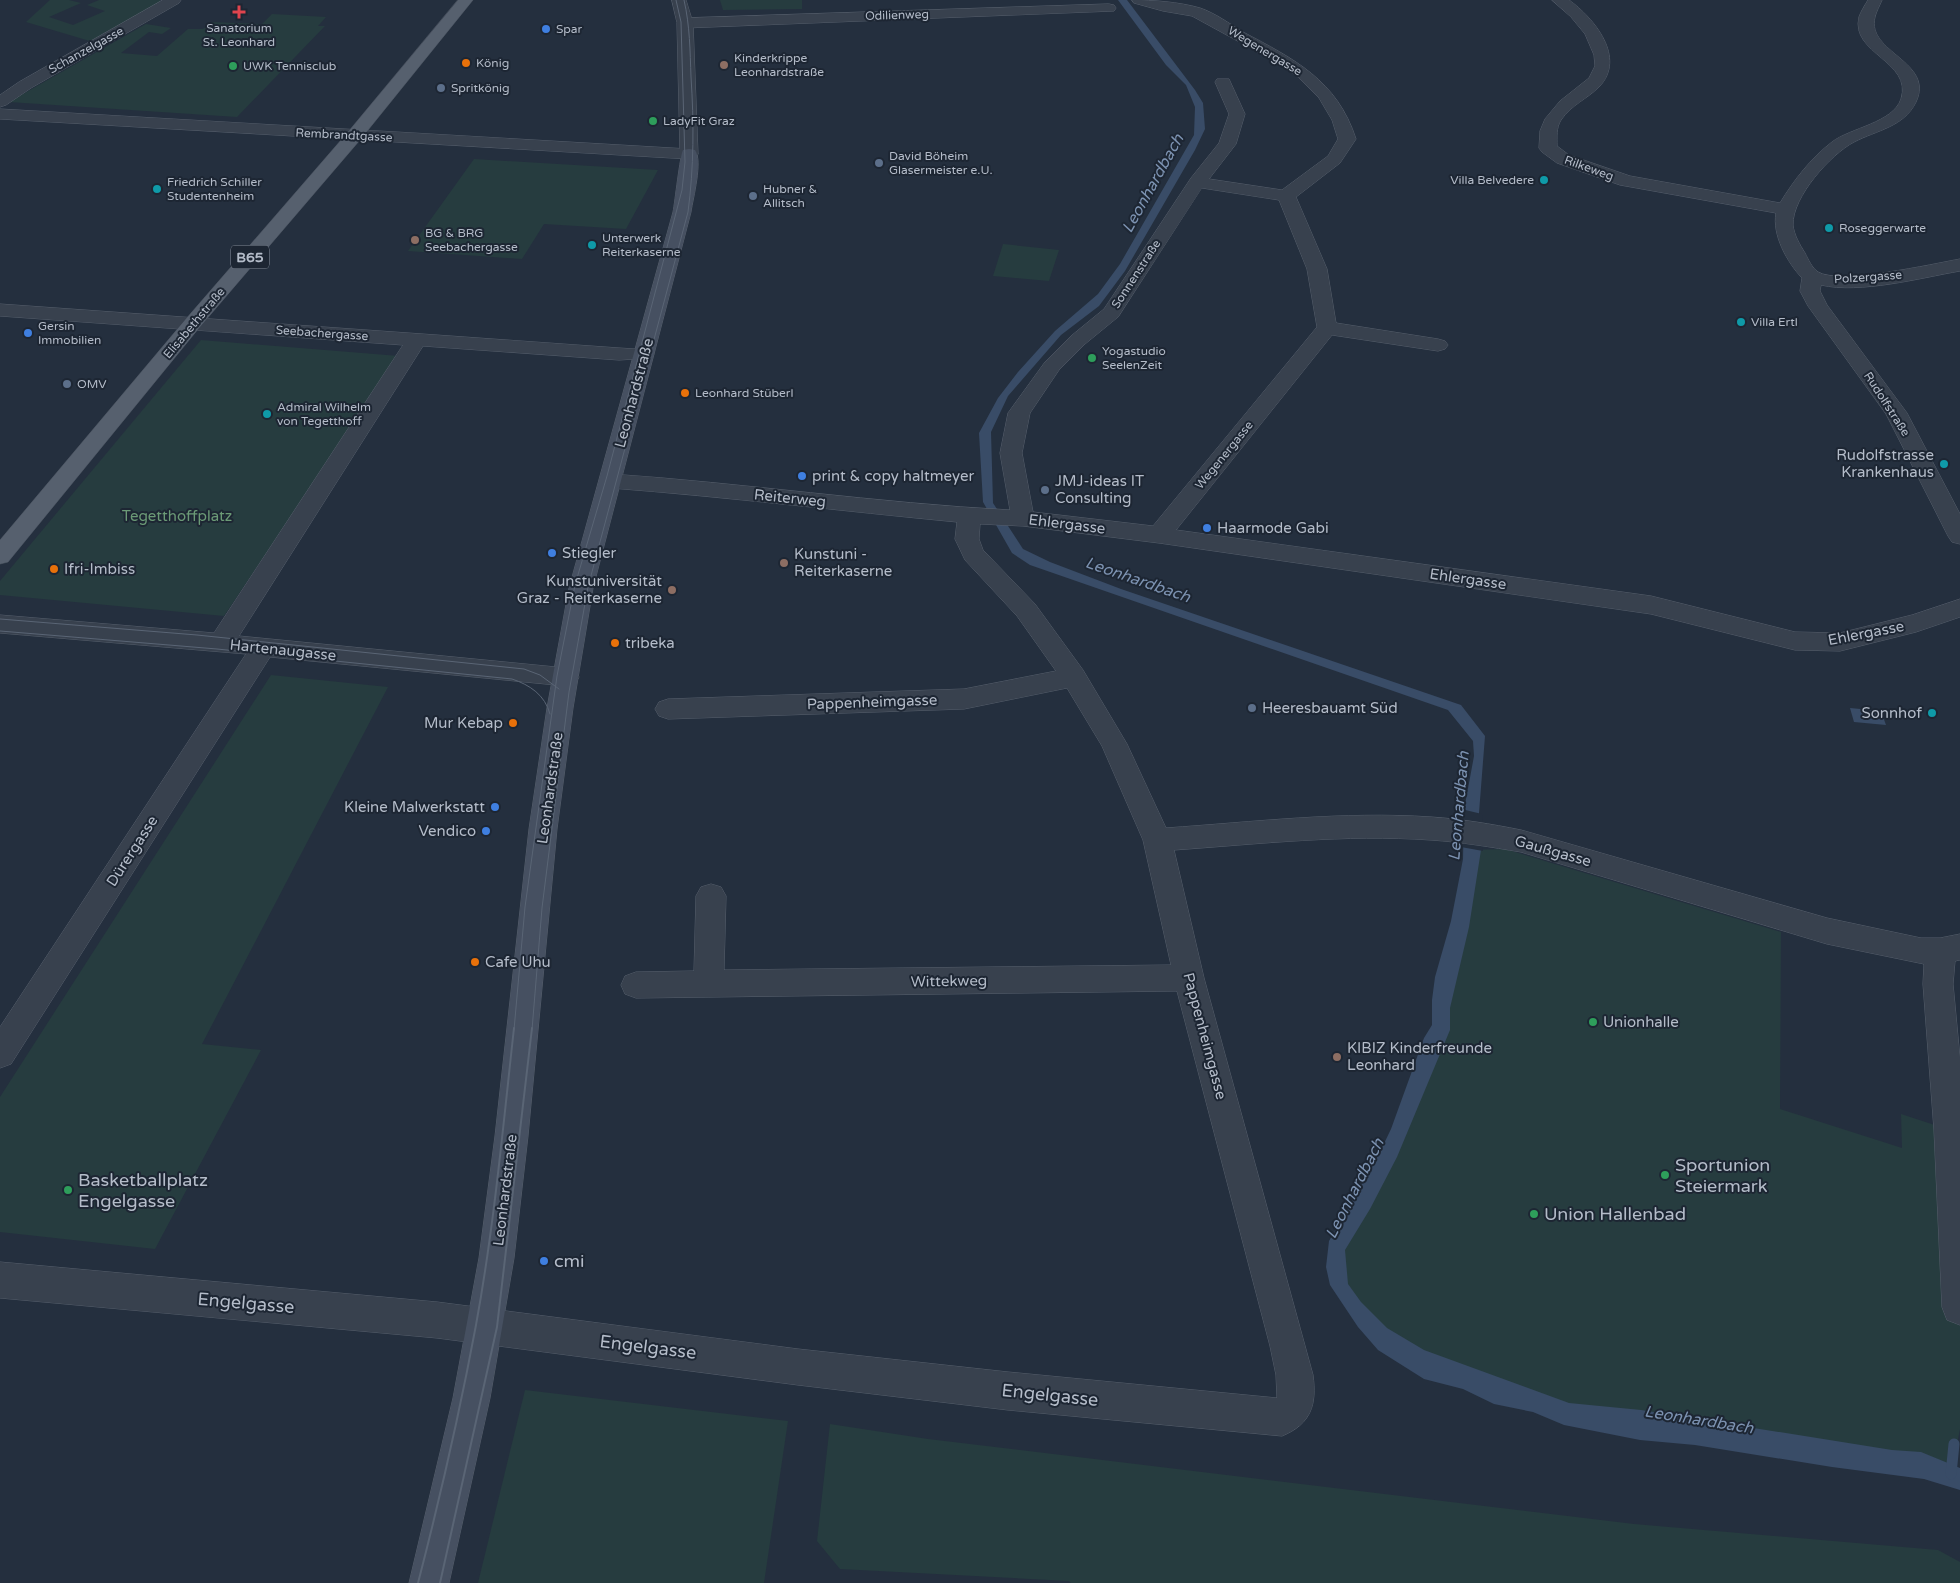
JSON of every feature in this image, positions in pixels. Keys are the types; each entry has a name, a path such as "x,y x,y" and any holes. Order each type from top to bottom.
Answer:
{"main road":[{"name":"Elisabethstraße","path":"0,556 192,324 354,136 466,0"},
{"name":"Leonhardstraße","path":"429,1583 446,1516 486,1326 503,1210 543,836 581,588 682,212 688,177 689,154"}],"street":[{"name":"Schanzelgasse","path":"0,102 25,85 174,0"},
{"name":"Leonhardstraße","path":"679,0 685,23 689,154"},
{"name":"Wegenergasse","path":"1139,0 1196,12 1221,24 1304,74 1314,82 1331,103 1343,124 1347,139 1334,159 1286,196"},
{"name":"Rilkeweg","path":"1559,0 1571,8 1585,22 1603,54 1600,74 1591,86 1562,109 1549,128 1548,148 1562,160 1626,181 1786,209"},
{"path":"1786,209 1808,175 1835,147 1900,114 1911,98 1913,83 1908,74 1876,47 1867,33 1867,20 1875,0"},
{"name":"Odilienweg","path":"685,23 1108,8"},
{"name":"Sonnenstraße","path":"1017,518 1011,453 1018,414 1052,366 1078,340 1111,313 1197,182 1227,144 1237,114 1223,82"},
{"name":"Rembrandtgasse","path":"0,114 689,154"},
{"path":"1197,182 1286,196 1317,269 1326,328 1438,345"},
{"name":"Polzergasse","path":"1786,209 1784,226 1806,272 1812,276 1834,280 1858,279 1897,276 1958,267"},
{"name":"Rudolfstraße","path":"1812,276 1810,291 1818,306 1896,413 1960,536"},
{"name":"Seebachergasse","path":"0,310 609,354 644,354"},
{"name":"Wegenergasse","path":"1159,535 1326,328"},
{"path":"221,643 417,339"},
{"name":"Reiterweg","path":"611,481 696,487 795,499 976,516"},
{"name":"Ehlergasse","path":"976,516 1017,518 1159,535 1651,605 1795,641 1840,642 1916,623 1960,608"},
{"name":"Pappenheimgasse","path":"976,516 967,539 973,554 1026,610 1074,677 1114,744 1157,840 1190,978 1288,1346 1296,1390 1293,1409"},
{"name":"Hartenaugasse","path":"0,624 221,643 566,677"},
{"name":"Dürergasse","path":"0,1054 263,648"},
{"name":"Pappenheimgasse","path":"668,709 964,699 1074,677"},
{"name":"Gaußgasse","path":"1157,840 1380,826 1442,828 1495,835 1827,931 1921,951 1950,949"},
{"path":"709,984 711,896"},
{"path":"1950,949 1938,984 1950,1130 1960,1307"},
{"name":"Wittekweg","path":"636,985 1190,978"},
{"name":"Engelgasse","path":"0,1280 437,1320 798,1367 999,1390 1282,1417 1289,1414 1293,1409"}],"green space":[{"path":"50,0 69,0 81,3 49,17 73,25 105,11 87,5 99,0 160,0 160,5 93,42 26,22"},
{"path":"720,0 802,0 802,9 723,10"},
{"name":"UWK Tennisclub","path":"272,14 326,17 318,26 325,26 237,117 9,102 146,24 171,28 162,34 149,32 121,53 157,56 188,29 203,29 212,22 262,24"},
{"path":"474,159 658,170 626,229 544,224 522,259 408,251"},
{"path":"1003,244 1059,250 1049,281 993,276"},
{"name":"Tegetthoffplatz","path":"201,340 399,356 224,616 0,595 0,581"},
{"path":"271,675 388,687 202,1044 261,1050 155,1249 0,1232 0,1097"},
{"name":"Sportunion Steiermark","path":"1505,849 1781,932 1780,1109 1902,1148 1901,1114 1950,1130 1960,1312 1960,1429 1951,1476 1571,1412 1423,1363 1345,1294 1339,1246 1436,1032 1470,850"},
{"path":"525,1390 788,1421 764,1583 478,1583"},
{"path":"830,1424 928,1439 1634,1524 1938,1550 1960,1562 1960,1583 1071,1583 1069,1581 840,1569 817,1541"}],"water":[{"name":"Leonhardbach","path":"1118,0 1127,0 1195,90 1203,103 1205,129 1195,150 1125,271 1099,306 1061,335 1008,396 991,432 993,503 1023,549 1050,562 1121,589 1461,705 1485,736 1479,813 1481,850 1469,927 1450,1008 1450,1030 1397,1157 1370,1209 1345,1250 1348,1284 1361,1302 1387,1328 1424,1350 1569,1403 1641,1410 1892,1450 1921,1452 1960,1468 1960,1490 1924,1479 1832,1467 1695,1445 1640,1440 1564,1425 1533,1412 1494,1404 1463,1389 1424,1379 1378,1350 1358,1327 1330,1285 1326,1267 1329,1241 1379,1154 1391,1129 1424,1038 1432,1025 1432,1000 1435,977 1451,921 1463,859 1464,810 1474,756 1473,741 1448,710 1030,565 1012,553 983,502 979,433 998,398 1018,372 1055,331 1098,294 1120,264 1194,135 1195,107 1186,85 1166,65"},
{"path":"1850,708 1881,711 1886,725 1854,722"}],"pier":[{"path":"1461,809 1482,814 1483,851 1461,847"}],"waterway":[{"path":"1951,1474 1954,1444"}],"tram line":[{"path":"556,686 575,585 607,476 682,190 685,162 681,22 676,0"},
{"path":"532,1030 542,908 569,692 588,587 688,212 693,144 693,111 689,38 684,0"},
{"path":"0,619 197,635 524,669 540,675 556,686"},
{"path":"0,631 217,649 512,679 525,684 541,696 550,714"},
{"path":"514,1030 525,907 556,686"},
{"path":"556,686 559,689"},
{"path":"418,1583 449,1454 476,1325 493,1214 514,1028"},
{"path":"440,1583 497,1327 532,1028"}],"place":[{"name":"Sanatorium St. Leonhard","path":"239,12"},
{"name":"Spar","path":"546,29"},
{"name":"König","path":"466,63"},
{"name":"Kinderkrippe Leonhardstraße","path":"724,65"},
{"name":"UWK Tennisclub","path":"233,66"},
{"name":"Spritkönig","path":"441,88"},
{"name":"LadyFit Graz","path":"653,121"},
{"name":"David Böheim Glasermeister e.U.","path":"879,163"},
{"name":"Villa Belvedere","path":"1544,180"},
{"name":"Friedrich Schiller Studentenheim","path":"157,189"},
{"name":"Hubner & Allitsch","path":"753,196"},
{"name":"Roseggerwarte","path":"1829,228"},
{"name":"BG & BRG Seebachergasse","path":"415,240"},
{"name":"Unterwerk Reiterkaserne","path":"592,245"},
{"name":"Villa Ertl","path":"1741,322"},
{"name":"Gersin Immobilien","path":"28,333"},
{"name":"Yogastudio SeelenZeit","path":"1092,358"},
{"name":"OMV","path":"67,384"},
{"name":"Leonhard Stüberl","path":"685,393"},
{"name":"Admiral Wilhelm von Tegetthoff","path":"267,414"},
{"name":"Rudolfstrasse Krankenhaus","path":"1944,464"},
{"name":"print & copy haltmeyer","path":"802,476"},
{"name":"JMJ-ideas IT Consulting","path":"1045,490"},
{"name":"Haarmode Gabi","path":"1207,528"},
{"name":"Stiegler","path":"552,553"},
{"name":"Kunstuni - Reiterkaserne","path":"784,563"},
{"name":"Ifri-Imbiss","path":"54,569"},
{"name":"Kunstuniversität Graz - Reiterkaserne","path":"672,590"},
{"name":"tribeka","path":"615,643"},
{"name":"Heeresbauamt Süd","path":"1252,708"},
{"name":"Sonnhof","path":"1932,713"},
{"name":"Mur Kebap","path":"513,723"},
{"name":"Kleine Malwerkstatt","path":"495,807"},
{"name":"Vendico","path":"486,831"},
{"name":"Cafe Uhu","path":"475,962"},
{"name":"Unionhalle","path":"1593,1022"},
{"name":"KIBIZ Kinderfreunde Leonhard","path":"1337,1057"},
{"name":"Sportunion Steiermark","path":"1665,1175"},
{"name":"Basketballplatz Engelgasse","path":"68,1190"},
{"name":"Union Hallenbad","path":"1534,1214"},
{"name":"cmi","path":"544,1261"}]}
